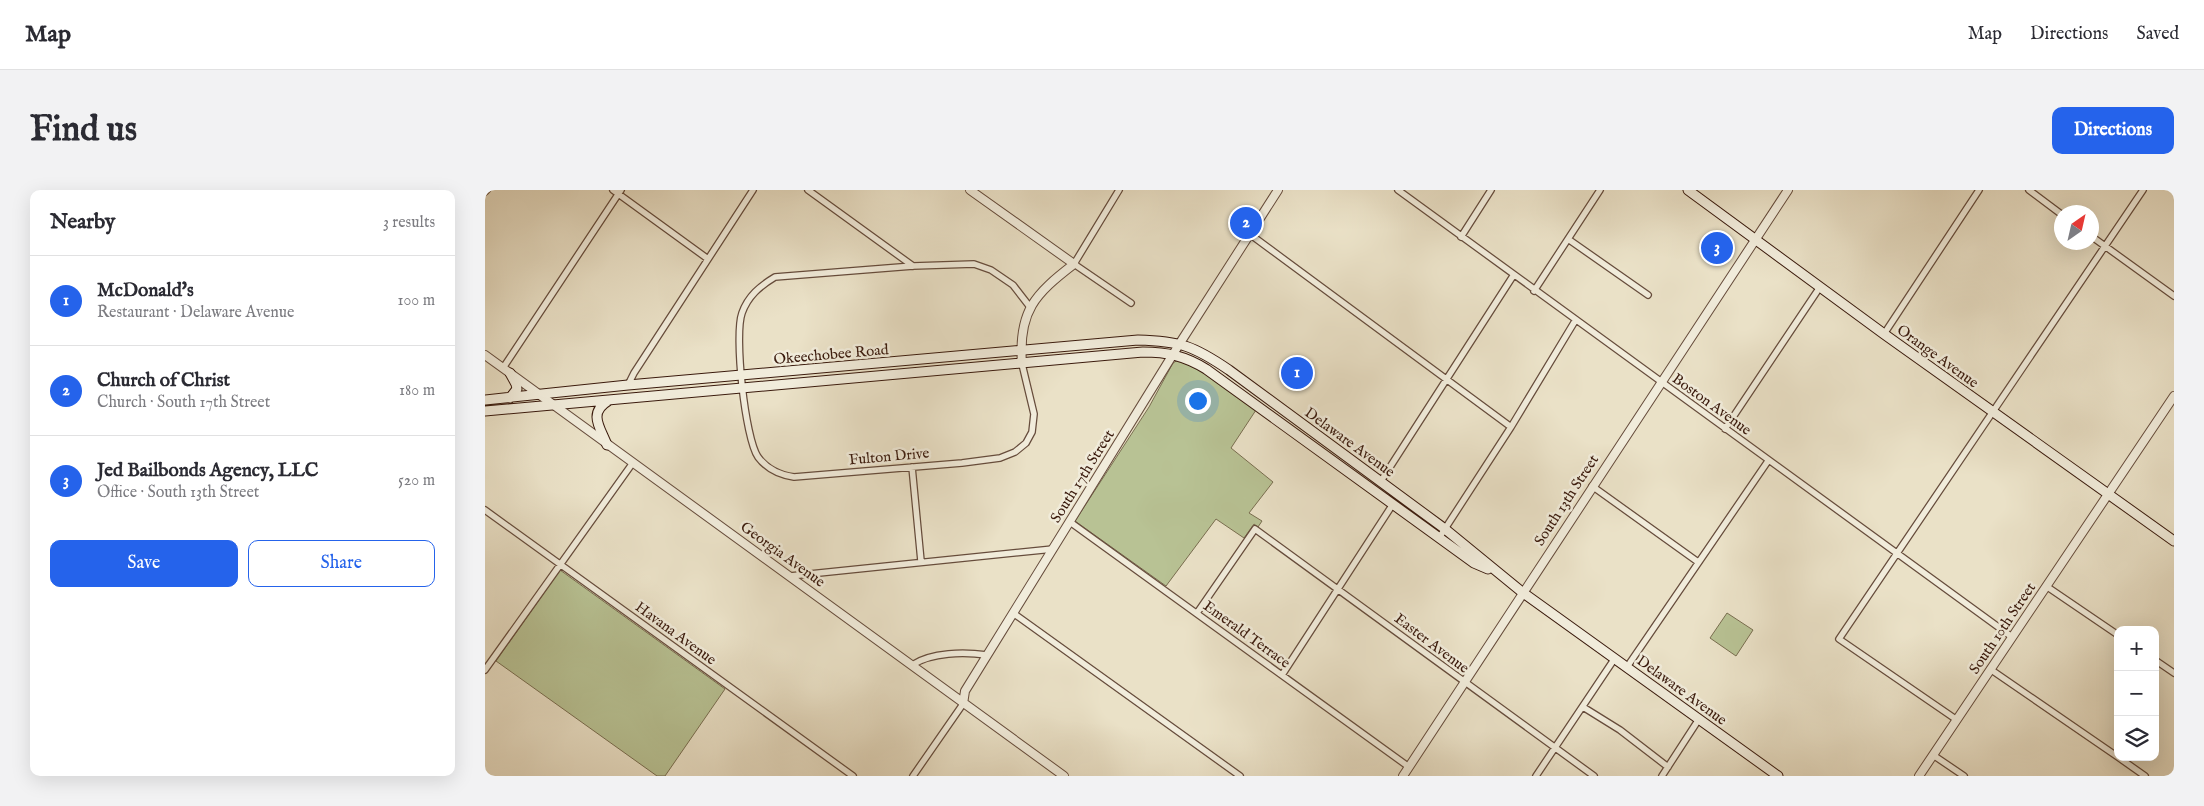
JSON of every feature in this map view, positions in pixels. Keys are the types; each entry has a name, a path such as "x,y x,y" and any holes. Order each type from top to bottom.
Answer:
{"main road":[{"name":"Orange Avenue","path":"1688,190 1884,334 2108,495 2174,540"},
{"name":"Okeechobee Road","path":"485,400 628,385 1021,352 1138,340 1168,340 1180,344"},
{"name":"Delaware Avenue","path":"1180,344 1211,358 1445,529 1522,592 1778,776"},
{"name":"Okeechobee Road","path":"485,411 1143,352 1173,354"},
{"name":"Delaware Avenue","path":"1173,354 1186,358 1206,369 1475,564 1497,573"},
{"path":"507,370 517,384 517,389 510,398"},
{"path":"607,445 597,417 597,411 608,400"}],"street":[{"path":"628,385 753,190"},
{"path":"808,190 913,266"},
{"path":"970,190 1131,303"},
{"path":"1022,364 1023,332 1030,307 1047,285 1074,264 1119,190"},
{"name":"South 17th Street","path":"913,776 963,704 965,691 1173,354 1251,235 1278,190"},
{"name":"Boston Avenue","path":"1398,190 1513,276 2012,637"},
{"path":"1461,237 1491,190"},
{"path":"1534,291 1599,190"},
{"name":"South 13th Street","path":"1403,776 1465,683 1477,661 1522,592 1788,190"},
{"path":"1884,334 1979,190"},
{"path":"2029,190 2054,209"},
{"path":"1957,720 1839,638 2143,190"},
{"path":"507,370 617,191 708,259"},
{"path":"1251,235 1511,427"},
{"path":"1568,239 1649,295"},
{"path":"2099,242 2174,296"},
{"name":"Fulton Drive","path":"1022,364 1034,414 1032,432 1026,443 1015,452 999,458 794,477 781,475 765,464 751,444 744,389 740,376 739,324 751,296 763,284 775,277 913,266 974,264 991,270 1013,285 1030,307"},
{"path":"1381,481 1513,276"},
{"path":"1725,429 1820,287"},
{"path":"1439,538 1511,427 1575,321"},
{"name":"Georgia Avenue","path":"485,355 542,395 632,464 790,576 1064,776"},
{"name":"South 10th Street","path":"1919,776 2174,396"},
{"path":"1627,666 1768,461"},
{"path":"485,670 632,464"},
{"path":"912,467 921,561"},
{"path":"1592,486 1699,562"},
{"path":"1283,675 1337,588 1393,504"},
{"name":"Havana Avenue","path":"485,510 853,776"},
{"name":"Emerald Terrace","path":"1070,522 1409,767"},
{"name":"Easter Avenue","path":"1197,613 1255,529 1594,776"},
{"path":"790,576 921,561 1053,550"},
{"path":"2046,586 2114,632"},
{"path":"1013,613 1240,776"},
{"path":"912,666 923,658 971,653 987,656"},
{"path":"1536,776 1615,658"},
{"path":"2159,663 2174,673"},
{"path":"1991,670 2114,754"},
{"path":"1583,707 1620,730 1669,767"},
{"path":"1662,776 1699,719"},
{"path":"1933,755 1964,776"},
{"path":"2124,761 2145,776"}],"green space":[{"path":"1178,360 1204,372 1256,410 1231,448 1273,482 1249,513 1262,521 1258,527 1254,524 1244,538 1216,519 1166,586 1075,521 1149,407 1173,363"},
{"path":"560,570 725,689 665,776 657,776 496,661"},
{"path":"1727,613 1753,630 1736,656 1710,638"}],"place":[{"name":"Church of Christ","path":"1246,223"},
{"name":"Jed Bailbonds Agency, LLC","path":"1717,248"},
{"name":"McDonald's","path":"1297,373"}]}
